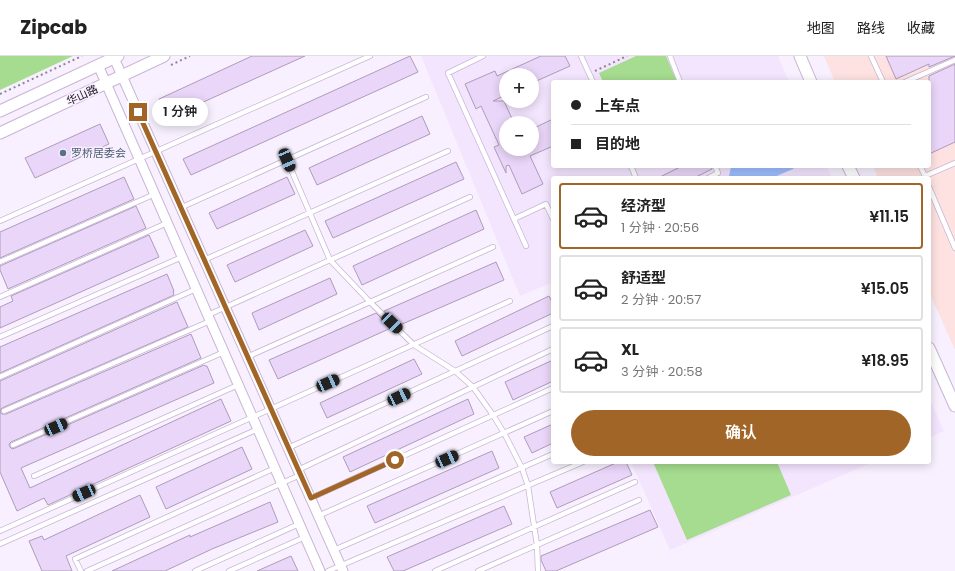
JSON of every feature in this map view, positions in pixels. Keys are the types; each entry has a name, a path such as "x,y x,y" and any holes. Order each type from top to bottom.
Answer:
{"street":[{"name":"华山路","path":"0,133 164,56"},
{"path":"800,56 810,80"},
{"name":"华山路","path":"0,111 116,57"},
{"path":"116,57 122,76 180,208 342,568"},
{"path":"98,65 320,571"},
{"path":"931,352 955,406"}],"lane":[{"path":"0,221 370,56"},
{"path":"581,56 592,80"},
{"path":"670,56 679,80"},
{"path":"871,56 881,80"},
{"path":"479,57 448,73 526,246"},
{"path":"910,80 955,60"},
{"path":"180,208 426,97"},
{"path":"204,260 448,151"},
{"path":"287,160 330,260 414,345 454,371 473,387 504,433 522,468 528,486 537,545 538,571"},
{"path":"927,176 955,163"},
{"path":"712,176 718,173 716,168"},
{"path":"931,192 955,248"},
{"path":"0,262 154,194"},
{"path":"4,412 209,318 225,308 470,197"},
{"path":"514,219 546,204 551,215"},
{"path":"0,297 167,223"},
{"path":"247,357 493,247"},
{"path":"0,337 182,257"},
{"path":"0,377 196,289"},
{"path":"0,531 510,301"},
{"path":"288,448 551,327"},
{"path":"87,571 282,483 299,473 551,350"},
{"path":"13,446 224,352"},
{"path":"34,476 238,385"},
{"path":"311,498 551,389"},
{"path":"318,516 551,412"},
{"path":"0,544 258,429"},
{"path":"334,550 551,455"},
{"path":"328,571 342,568 578,464"},
{"path":"81,571 75,559 275,468"},
{"path":"435,571 634,482"},
{"path":"478,571 639,500"},
{"path":"195,571 300,524"},
{"path":"229,571 305,537"}],"path":[{"path":"0,94 82,56"},
{"path":"589,73 627,56"}],"shaded area":[{"path":"421,56 778,56 788,80 551,80 551,168 827,168 831,176 551,176 551,283 520,296"},
{"path":"824,56 955,56 955,350 931,296 931,176 877,176 874,168 931,168 931,80 834,80"},
{"path":"931,402 944,431 931,437"},
{"path":"632,464 868,464 670,550"}],"green space":[{"path":"0,56 73,56 0,90"},
{"path":"636,56 666,56 676,80 602,80 599,73"},
{"path":"654,464 778,464 791,495 687,540"}],"water":[{"path":"731,168 794,168 777,176 729,176"}],"building":[{"path":"252,56 305,56 168,118 159,99"},
{"path":"410,56 418,72 191,175 183,159"},
{"path":"541,56 565,56 570,66 539,80 539,68 515,68"},
{"path":"886,56 955,56 929,67 929,64 896,79"},
{"path":"955,64 955,142 931,153 931,80 929,80 929,76"},
{"path":"495,71 497,76 499,75 499,98 493,101 499,101 499,108 507,108 511,116 499,116 499,145 481,106 476,109 465,84"},
{"path":"422,116 430,134 317,185 309,168"},
{"path":"551,120 551,147 539,152 539,126"},
{"path":"100,124 109,144 35,178 25,158"},
{"path":"499,145 499,156 530,156 543,184 522,194 509,165 506,166 506,173 494,147"},
{"path":"456,162 464,179 333,238 325,221"},
{"path":"678,168 712,169 698,176 662,176"},
{"path":"124,177 134,199 0,258 0,232"},
{"path":"287,177 295,194 217,229 209,213"},
{"path":"136,206 146,228 8,289 0,270 0,266"},
{"path":"476,210 484,229 362,285 353,266"},
{"path":"305,230 313,246 235,282 227,265"},
{"path":"149,235 159,257 0,328 0,307 13,301 11,296"},
{"path":"496,262 504,280 400,325 398,325 384,311"},
{"path":"167,274 174,291 174,295 0,373 0,347"},
{"path":"330,278 337,294 259,330 252,313"},
{"path":"549,296 551,300 551,314 462,356 455,341"},
{"path":"177,302 188,327 2,408 0,412 0,381"},
{"path":"376,313 391,328 278,379 269,360"},
{"path":"191,334 201,358 11,442 9,444 10,447 12,449 15,448 204,365 207,366 214,383 21,468 30,488 221,399 231,421 48,505 44,498 17,511 0,472 0,412 2,414 6,414"},
{"path":"414,359 422,374 327,418 320,403"},
{"path":"551,361 551,382 513,400 505,382"},
{"path":"468,399 474,414 350,472 343,457"},
{"path":"551,425 551,444 532,453 524,437"},
{"path":"242,447 252,469 166,509 156,487"},
{"path":"492,451 499,468 375,523 367,506"},
{"path":"613,464 627,464 632,475 557,508 550,492"},
{"path":"140,495 150,517 66,556 72,571 42,571 29,541 42,536 44,540"},
{"path":"270,502 278,522 212,549 165,571 112,571 190,535 190,537"},
{"path":"504,506 512,524 403,571 394,571 387,557"},
{"path":"650,510 658,527 556,571 546,571 541,560 541,556"},
{"path":"291,556 298,571 257,571"}],"place":[{"name":"罗桥居委会","path":"63,153"}],"route":[{"path":"138,112 311,498 395,460"}]}
